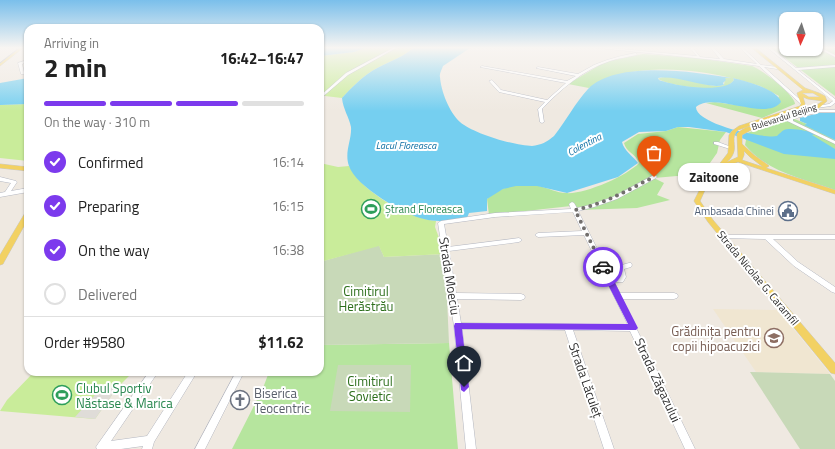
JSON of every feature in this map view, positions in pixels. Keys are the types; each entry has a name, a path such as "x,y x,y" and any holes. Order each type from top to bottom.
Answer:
{"main road":[{"name":"Bulevardul Beijing","path":"779,69 802,91 812,98 820,99 823,95"},
{"name":"Bulevardul Beijing","path":"732,148 730,136 734,131 741,127 798,109 803,104 802,91"},
{"name":"Bulevardul Beijing","path":"802,91 823,95"},
{"name":"Bulevardul Beijing","path":"739,140 741,133 747,129 817,107 825,101 823,95"},
{"path":"723,165 737,160 743,153 739,140"},
{"path":"739,140 755,159 781,173"},
{"path":"723,165 732,148"},
{"path":"737,160 781,173 835,192"},
{"path":"0,163 24,165"},
{"name":"Strada Nicolae G. Caramfil","path":"723,165 702,190 697,201 706,215 724,237 831,360 835,370"},
{"path":"0,166 24,169"},
{"path":"0,262 24,220"}],"street":[{"path":"21,69 24,74"},
{"path":"325,94 347,74 356,69"},
{"path":"493,69 566,82"},
{"path":"543,69 578,75"},
{"path":"542,122 540,109 547,101 566,82 590,69"},
{"path":"763,69 803,104"},
{"path":"795,69 823,95 835,101 832,104 817,107"},
{"path":"491,81 500,91 547,101"},
{"path":"791,122 791,118 810,113 835,111"},
{"path":"783,118 835,143"},
{"path":"716,143 732,148"},
{"path":"729,156 737,160"},
{"path":"574,207 592,206 615,198 654,177"},
{"path":"0,179 14,182 7,194"},
{"path":"0,195 24,191"},
{"name":"Strada Moeciu","path":"471,449 458,326 444,249 441,223 495,215 574,207"},
{"name":"Strada Zăgazului","path":"574,207 634,328 690,449"},
{"path":"538,235 586,233"},
{"path":"724,237 835,236"},
{"path":"767,237 796,264 835,290"},
{"path":"444,249 519,240"},
{"path":"610,280 621,280 623,277 620,268 629,265"},
{"path":"453,296 521,296"},
{"path":"617,296 674,296"},
{"path":"458,326 568,327"},
{"name":"Strada Lăculeț","path":"609,449 568,327 634,328"},
{"path":"151,376 101,447 149,445 190,376"},
{"path":"200,449 238,376"}],"shaded area":[{"path":"713,309 778,310 830,374 756,372"},
{"path":"104,385 117,388 95,419 75,417"}],"green space":[{"path":"324,69 376,69 356,83 342,98 325,96"},
{"path":"593,69 757,69 784,89 794,100 795,104 762,118 706,103 715,102 757,108 775,106 779,96 760,86 733,78 734,80 732,83 723,88 699,88 671,84 658,79 670,77 718,86 724,85 725,78 731,78 697,71 639,71 621,74 604,80 589,88 568,84"},
{"path":"800,69 835,69 835,96"},
{"path":"24,104 24,161 0,158 0,105"},
{"path":"792,118 807,124 835,140 835,190 786,174 764,162 745,145 746,140 744,137 747,133"},
{"path":"678,127 726,132 720,140 717,153 698,180 677,176 654,178 664,183 657,195 670,200 637,208 579,210 571,206 489,215 487,199 498,191 512,186 532,185 559,192 574,193 593,188 615,179 639,163 624,143 638,134 666,131"},
{"name":"Ștrand Floreasca","path":"324,164 338,167 349,166 355,176 364,185 387,202 412,215 436,221 435,227 445,254 384,257 379,246 324,261"},
{"name":"Cimitirul Herăstrău","path":"379,245 384,257 445,254 449,343 324,345 324,261"},
{"path":"449,343 458,449 232,449 263,388 268,376 324,376 324,345"},
{"name":"Cimitirul Sovietic","path":"338,365 411,365 410,412 330,411"},
{"path":"750,372 830,374 835,381 835,449 800,449"},
{"name":"Clubul Sportiv Năstase & Marica","path":"30,376 129,376 117,388 95,419 0,411 7,400"}],"water":[{"name":"Lacul Floreasca","path":"376,69 442,69 440,76 444,95 452,113 460,122 474,130 505,141 532,146 541,144 554,136 588,89 601,80 617,74 656,70 697,73 731,78 725,78 726,80 723,83 724,85 710,86 675,79 658,78 659,80 666,82 699,88 721,87 729,84 734,80 733,78 753,83 768,89 779,97 781,102 774,107 764,109 715,102 704,103 696,107 699,113 706,119 731,129 758,135 777,136 787,129 813,133 816,134 812,135 835,149 835,159 784,154 726,132 678,127 666,131 639,132 622,142 627,151 638,163 618,177 567,193 537,186 516,186 503,189 487,199 487,211 469,213 467,218 441,221 424,219 405,212 370,191 353,174 349,166 347,156 351,127 342,98 356,83"},
{"path":"24,79 24,104 0,105 0,83"},
{"path":"819,113 835,113 835,140 804,125 807,124 800,121 800,118"}],"way so far":[{"path":"603,267 575,210 615,198 654,177"}],"place":[{"name":"Zaitoone","path":"654,177"},
{"name":"Ștrand Floreasca","path":"371,209"},
{"name":"Ambasada Chinei","path":"788,211"},
{"name":"Grădinița pentru copii hipoacuzici","path":"774,338"},
{"name":"Clubul Sportiv Năstase & Marica","path":"62,395"},
{"name":"Biserica Teocentric","path":"240,400"}],"route":[{"path":"464,387 458,326 634,328 603,267"}],"water label":[{"name":"Colentina","path":"584,144"}]}
